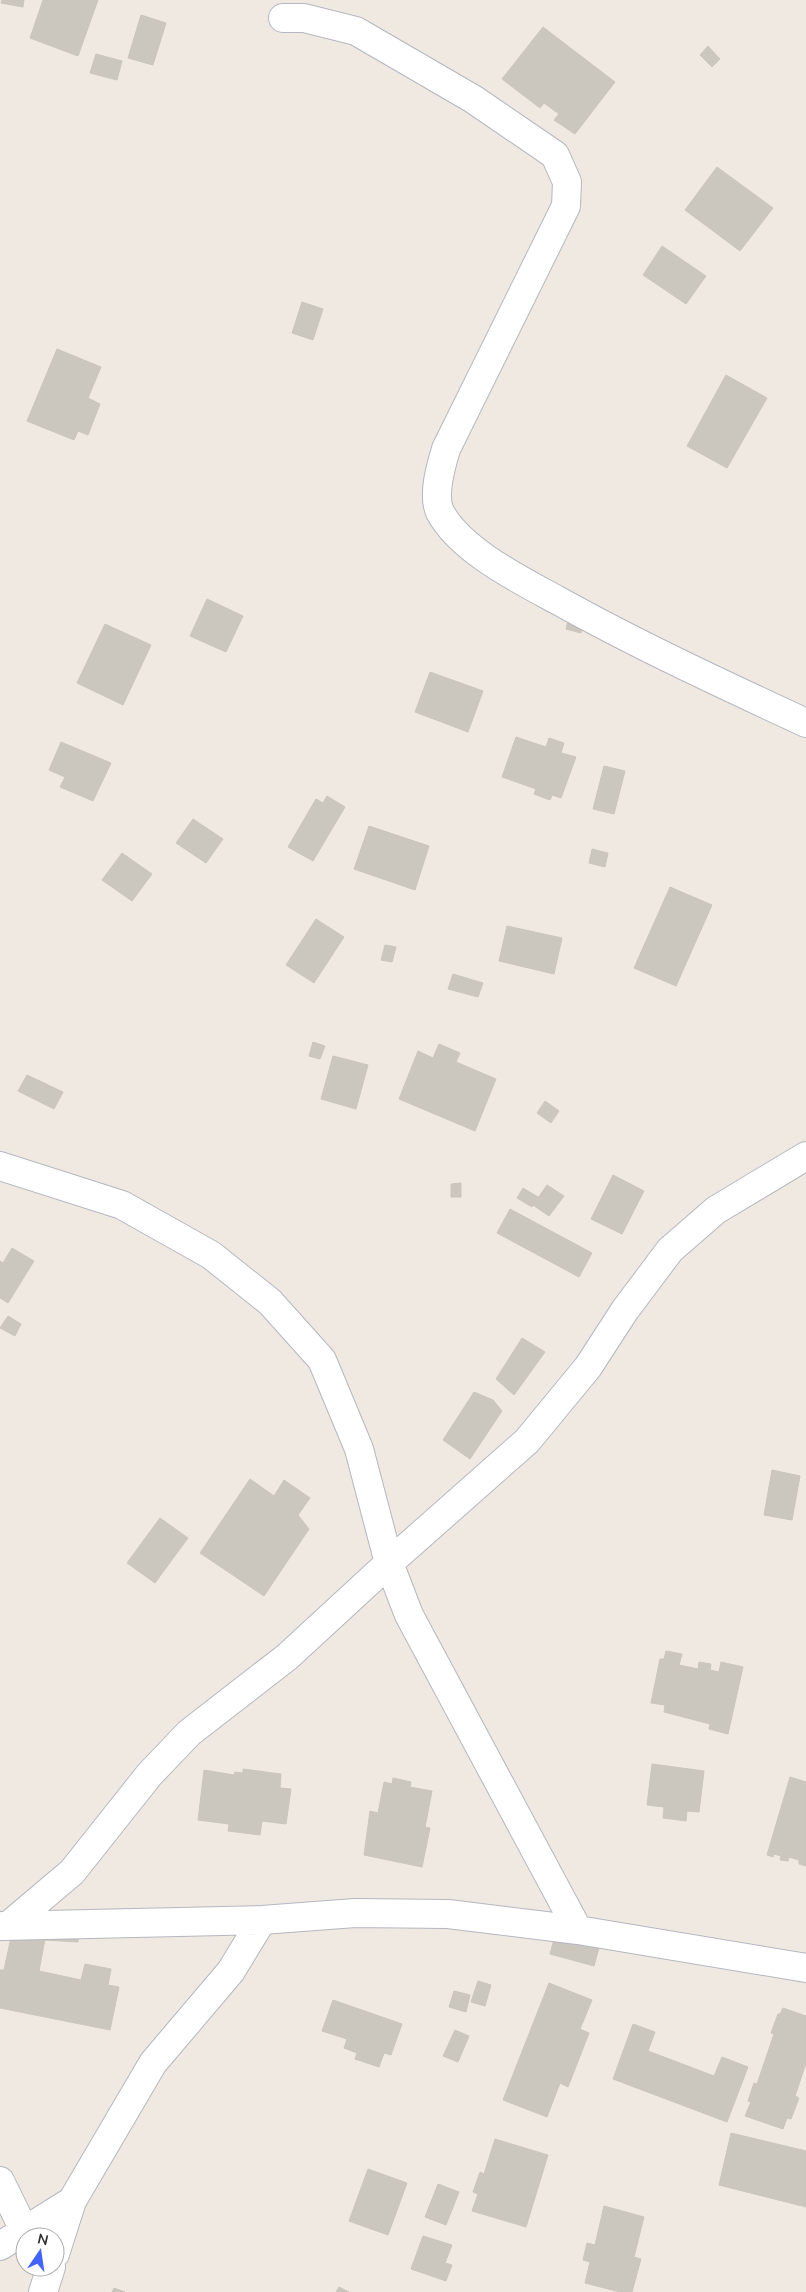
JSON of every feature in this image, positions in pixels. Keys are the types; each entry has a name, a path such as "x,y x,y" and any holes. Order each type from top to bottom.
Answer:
{"street":[{"path":"283,18 304,18 334,24 356,32 394,53 473,99 535,140 555,155 568,182 566,206 446,449 437,480 439,511 465,544 516,578 617,633 806,723"},
{"path":"4,1926 72,1872 149,1775 189,1733 287,1657 389,1562 527,1441 588,1366 625,1310 670,1250 716,1210 806,1156"},
{"path":"0,1166 122,1205 211,1255 270,1302 322,1360 359,1449 389,1562 409,1615 578,1930"},
{"path":"4,1926 262,1920 355,1913 448,1914 578,1930 806,1968"},
{"path":"64,2227 72,2201 152,2063 231,1972 262,1920"},
{"path":"0,2181 23,2227"},
{"path":"33,2227 72,2201"},
{"path":"0,2246 15,2238"},
{"path":"43,2292 48,2277"}],"building":[{"path":"2,0 24,0 23,7 1,3"},
{"path":"43,0 98,0 78,56 30,38"},
{"path":"141,15 166,23 153,65 128,58"},
{"path":"543,27 615,82 575,134 554,120 559,114 544,103 540,108 502,79"},
{"path":"708,46 720,59 712,67 700,55"},
{"path":"96,54 122,61 117,80 90,73"},
{"path":"717,167 773,208 740,251 685,210"},
{"path":"662,246 706,276 686,304 643,275"},
{"path":"302,302 323,309 313,340 292,333"},
{"path":"57,349 101,367 88,398 100,404 88,435 78,431 74,440 27,421"},
{"path":"726,375 767,398 727,468 687,446"},
{"path":"207,599 243,616 226,652 190,636"},
{"path":"569,617 584,621 581,633 566,629"},
{"path":"105,624 151,645 123,705 77,683"},
{"path":"430,672 483,691 468,732 415,712"},
{"path":"516,737 546,747 549,738 564,743 561,753 576,757 561,798 552,795 550,800 534,794 536,789 502,777"},
{"path":"61,742 111,763 93,801 60,787 65,777 49,770"},
{"path":"604,766 625,771 614,814 593,809"},
{"path":"327,796 345,807 313,861 288,847 316,799 323,803"},
{"path":"193,819 223,839 206,863 176,843"},
{"path":"369,826 429,846 415,890 354,869"},
{"path":"592,849 608,853 605,867 589,863"},
{"path":"122,853 152,874 132,901 102,880"},
{"path":"670,887 712,905 676,986 634,968"},
{"path":"316,919 344,937 314,983 286,965"},
{"path":"507,926 562,938 554,974 499,961"},
{"path":"385,945 396,947 392,962 381,960"},
{"path":"453,974 483,983 478,997 448,989"},
{"path":"313,1042 325,1046 320,1059 309,1056"},
{"path":"439,1044 460,1053 456,1062 496,1079 475,1131 399,1099 418,1051 433,1058"},
{"path":"333,1056 368,1065 356,1109 321,1099"},
{"path":"27,1075 63,1092 54,1109 18,1091"},
{"path":"545,1101 559,1111 551,1123 537,1113"},
{"path":"613,1175 644,1191 622,1234 591,1219"},
{"path":"461,1183 461,1197 451,1197 451,1184"},
{"path":"547,1185 564,1196 549,1216 533,1205"},
{"path":"523,1188 538,1197 532,1207 517,1198"},
{"path":"510,1209 592,1253 579,1277 497,1233"},
{"path":"12,1248 34,1261 8,1303 0,1298 0,1261 3,1263"},
{"path":"8,1316 21,1324 15,1336 0,1328"},
{"path":"522,1338 545,1352 514,1395 496,1379"},
{"path":"474,1392 493,1400 502,1411 470,1459 443,1440"},
{"path":"772,1470 800,1476 792,1520 764,1515"},
{"path":"250,1479 274,1496 284,1480 310,1498 298,1515 309,1529 264,1596 200,1553"},
{"path":"160,1518 188,1538 155,1583 127,1563"},
{"path":"666,1651 682,1654 679,1665 698,1669 699,1662 711,1664 710,1670 719,1672 721,1662 743,1667 728,1734 709,1729 710,1724 664,1712 665,1705 651,1703 660,1659 664,1659"},
{"path":"652,1764 704,1771 699,1812 687,1811 686,1821 663,1818 664,1807 647,1805"},
{"path":"243,1769 281,1774 280,1788 291,1789 286,1824 262,1821 260,1835 228,1831 229,1824 198,1820 204,1770 234,1775 235,1772 243,1773"},
{"path":"790,1777 806,1782 806,1866 799,1864 799,1860 789,1857 788,1861 780,1860 781,1856 774,1854 773,1857 767,1855"},
{"path":"393,1778 411,1782 410,1787 432,1791 425,1827 430,1828 422,1867 364,1855 370,1811 378,1813 384,1782 392,1784"},
{"path":"46,1922 79,1924 78,1942 45,1940"},
{"path":"556,1932 600,1944 594,1966 550,1954"},
{"path":"12,1933 45,1939 39,1971 81,1980 85,1964 111,1969 108,1985 119,1987 110,2030 0,2008 0,1970 4,1970"},
{"path":"478,1981 491,1985 485,2006 471,2002"},
{"path":"549,1983 592,2000 580,2029 589,2033 568,2087 560,2083 547,2117 503,2100"},
{"path":"454,1991 470,1995 466,2012 449,2007"},
{"path":"333,2000 402,2024 391,2055 384,2053 379,2067 355,2059 357,2053 344,2048 347,2039 322,2031"},
{"path":"783,2008 806,2016 806,2063 795,2096 799,2098 791,2119 787,2118 783,2129 745,2116 751,2102 748,2101 754,2083 757,2084 774,2034 771,2033 778,2014 780,2014"},
{"path":"633,2024 655,2032 648,2051 714,2076 722,2057 748,2067 727,2122 613,2079"},
{"path":"455,2030 469,2036 458,2062 443,2056"},
{"path":"731,2133 806,2151 806,2207 719,2185"},
{"path":"495,2139 548,2155 526,2227 472,2211 478,2194 473,2192 480,2172 484,2174"},
{"path":"368,2169 407,2183 388,2235 349,2221"},
{"path":"438,2184 459,2192 446,2225 425,2217"},
{"path":"604,2206 644,2217 634,2257 641,2259 632,2292 620,2292 585,2283 590,2262 583,2260 587,2243 595,2245"},
{"path":"423,2236 452,2245 445,2263 452,2265 446,2281 411,2269"},
{"path":"339,2287 349,2292 336,2292"},
{"path":"114,2288 125,2292 112,2292"}]}
